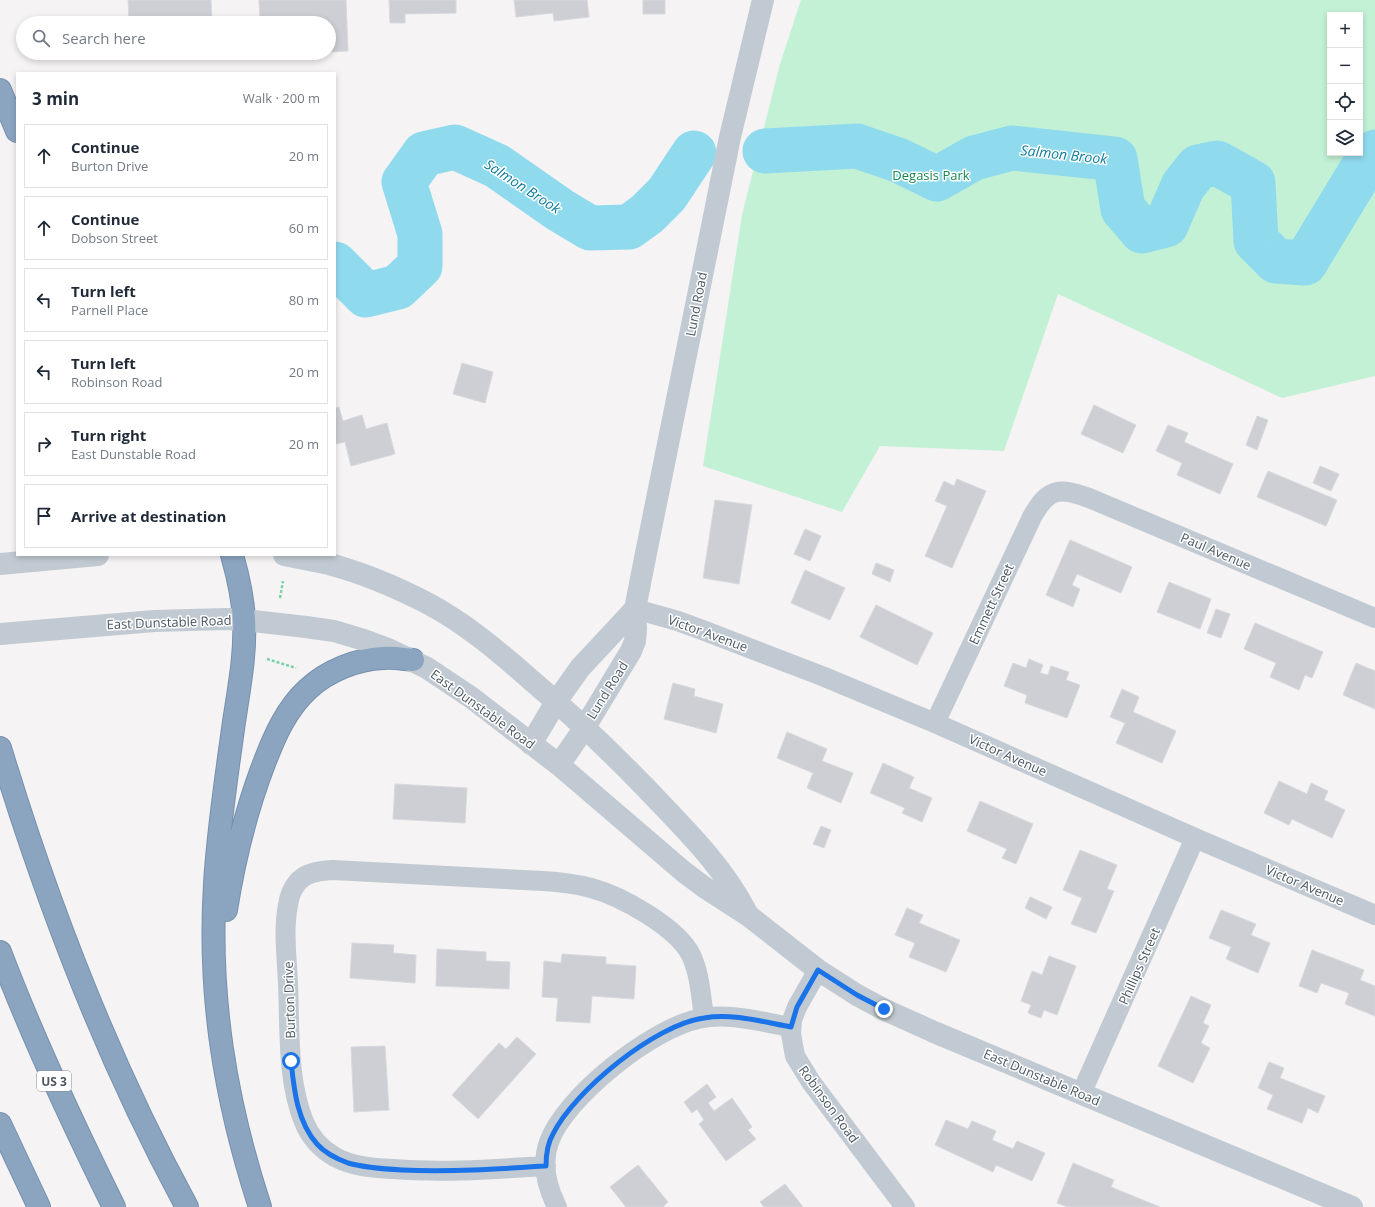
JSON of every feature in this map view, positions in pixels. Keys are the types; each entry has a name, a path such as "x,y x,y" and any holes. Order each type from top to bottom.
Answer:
{"highway":[{"path":"0,90 16,129"},
{"path":"232,556 239,583 244,620 244,650 225,790 215,883 213,949 219,1037 237,1127 260,1207"},
{"path":"219,1037 219,984 222,936 236,853 248,808 259,777 281,726 292,708 309,688 336,670 355,663 373,659 395,658 413,660"},
{"path":"0,748 39,868 82,982 132,1098 187,1207"},
{"name":"US 3","path":"0,952 24,1014 61,1098 114,1207"},
{"path":"0,1124 39,1207"}],"street":[{"name":"Lund Road","path":"559,765 585,727 631,651 635,641 635,609 730,137 763,0"},
{"name":"Paul Avenue","path":"1056,492 1067,491 1089,498 1375,618"},
{"name":"Emmett Street","path":"935,723 1032,517 1041,502 1047,496 1056,492"},
{"path":"0,564 85,556"},
{"name":"East Dunstable Road","path":"289,556 328,564 388,584 428,604 482,638 585,727 657,800 702,848 722,872 737,893 749,916"},
{"path":"531,744 556,702 580,668 635,609"},
{"name":"Victor Avenue","path":"635,609 678,621 822,676 935,723 1195,838 1375,915"},
{"name":"East Dunstable Road","path":"0,634 154,621 244,620 334,631 382,647 413,660 462,690 559,765 684,872 704,887 749,916 818,970 857,995 934,1032 1352,1207"},
{"name":"Phillips Street","path":"1082,1094 1195,838"},
{"name":"Burton Drive","path":"546,1166 453,1172 376,1168 360,1166 337,1158 317,1144 310,1134 299,1109 291,1061 286,919 290,896 297,883 302,878 316,872 333,870 543,881 570,884 603,892 639,910 668,930 685,946 694,963 704,1018"},
{"name":"Robinson Road","path":"818,970 797,1007 791,1027 791,1041 798,1063 905,1207"},
{"path":"557,1207 547,1184 546,1166 547,1149 556,1128 574,1104 596,1082 631,1053 655,1037 680,1024 704,1018 734,1017 791,1027"}],"path":[{"path":"280,598 283,581"},
{"path":"260,657 297,668"}],"green space":[{"name":"Degasis Park","path":"801,0 1375,0 1375,376 1282,398 1058,294 1004,451 880,446 842,512 703,466 742,215 780,64"}],"building":[{"path":"128,0 211,0 212,16 129,16"},
{"path":"259,0 346,0 348,51 336,52 336,16 260,16"},
{"path":"389,0 456,0 456,13 405,14 405,23 390,23"},
{"path":"514,0 587,0 589,17 554,21 553,13 516,17"},
{"path":"643,0 665,0 665,14 643,14"},
{"path":"462,363 493,372 485,403 453,394"},
{"path":"1094,405 1136,425 1123,453 1081,434"},
{"path":"339,407 343,421 362,415 366,429 387,423 395,454 351,466 345,442 336,444 336,408"},
{"path":"1257,416 1268,420 1257,450 1246,445"},
{"path":"1168,425 1188,433 1184,442 1233,464 1220,494 1177,475 1182,463 1156,451"},
{"path":"1320,466 1339,474 1331,491 1313,483"},
{"path":"1268,471 1337,500 1326,526 1257,497"},
{"path":"957,479 986,491 952,568 925,556 947,506 935,501 944,481 954,486"},
{"path":"715,500 752,505 739,584 703,578"},
{"path":"805,529 821,536 810,561 794,554"},
{"path":"1070,540 1132,567 1121,593 1077,574 1072,585 1080,589 1073,607 1046,595"},
{"path":"876,563 894,570 890,582 872,574"},
{"path":"805,570 845,588 830,620 791,603"},
{"path":"1169,582 1211,599 1200,629 1157,612"},
{"path":"876,605 933,633 917,665 860,637"},
{"path":"1216,609 1230,614 1221,638 1207,633"},
{"path":"1255,623 1323,652 1312,678 1305,675 1299,690 1270,677 1276,663 1244,649"},
{"path":"1029,659 1043,665 1040,673 1048,675 1051,666 1069,672 1066,680 1080,685 1067,718 1025,703 1027,695 1004,686 1013,663 1026,668"},
{"path":"1356,663 1375,671 1375,709 1343,695"},
{"path":"673,683 695,689 694,696 723,704 716,733 664,719"},
{"path":"1122,689 1139,697 1133,712 1176,731 1162,763 1116,743 1125,723 1110,717"},
{"path":"787,732 827,749 822,761 853,773 841,803 807,788 813,773 777,758"},
{"path":"883,763 914,777 909,788 932,798 922,822 902,813 905,808 870,793"},
{"path":"1279,781 1307,794 1311,783 1328,791 1324,800 1345,810 1332,838 1292,819 1289,825 1264,813"},
{"path":"395,784 467,788 465,823 393,819"},
{"path":"980,801 1033,824 1016,864 1002,858 1007,849 967,831"},
{"path":"821,826 831,830 824,848 813,844"},
{"path":"1080,850 1117,865 1107,889 1114,891 1096,933 1071,924 1082,898 1063,890"},
{"path":"1030,897 1052,907 1046,919 1025,908"},
{"path":"907,908 923,915 919,923 960,940 946,972 909,957 915,943 895,935"},
{"path":"1221,910 1256,924 1251,935 1270,943 1258,973 1226,959 1231,947 1209,938"},
{"path":"352,943 394,945 393,953 416,955 415,983 350,978"},
{"path":"437,949 486,952 486,961 510,962 509,989 436,986"},
{"path":"1312,950 1364,970 1360,980 1375,986 1375,1016 1345,1004 1349,993 1321,983 1317,993 1299,986"},
{"path":"562,954 606,957 606,964 636,966 634,999 592,996 590,1023 556,1021 558,998 542,997 544,961 561,963"},
{"path":"1049,956 1076,966 1057,1015 1044,1010 1041,1018 1028,1013 1031,1005 1021,1001 1032,971 1042,975"},
{"path":"1191,996 1211,1005 1203,1023 1209,1026 1201,1043 1210,1048 1193,1083 1158,1066"},
{"path":"517,1037 536,1054 478,1119 452,1095 499,1043 506,1049"},
{"path":"385,1046 389,1110 354,1112 351,1047"},
{"path":"1269,1062 1284,1068 1280,1078 1325,1096 1318,1113 1308,1108 1302,1123 1267,1109 1273,1095 1258,1088"},
{"path":"707,1084 716,1097 708,1103 714,1111 732,1098 752,1127 748,1130 756,1139 726,1161 699,1124 704,1120 697,1109 692,1113 684,1102"},
{"path":"946,1120 968,1129 972,1121 996,1131 992,1140 1013,1149 1017,1141 1045,1153 1032,1181 996,1165 993,1172 935,1145"},
{"path":"1073,1163 1114,1180 1111,1187 1160,1207 1068,1207 1057,1203"},
{"path":"638,1165 668,1202 663,1207 626,1207 610,1187"},
{"path":"785,1184 803,1207 764,1207 760,1202"}],"waterway":[{"name":"Salmon Brook","path":"765,151 857,146 898,160 937,179 974,158 1012,148 1115,159 1123,209 1142,231 1166,225 1183,186 1198,167 1217,163 1253,183 1256,241 1276,261 1305,263 1370,156 1375,152"},
{"name":"Salmon Brook","path":"336,265 366,295 398,287 420,266 420,234 404,182 424,154 455,147 497,166 560,210 590,228 629,227 647,214 667,194 694,153"}],"route":[{"path":"291,1061 299,1109 310,1134 317,1144 326,1152 348,1163 376,1168 453,1172 546,1166 547,1149 552,1135 574,1104 600,1078 631,1053 655,1037 680,1024 695,1019 721,1016 791,1027 797,1007 818,970 857,995 884,1009"}]}
